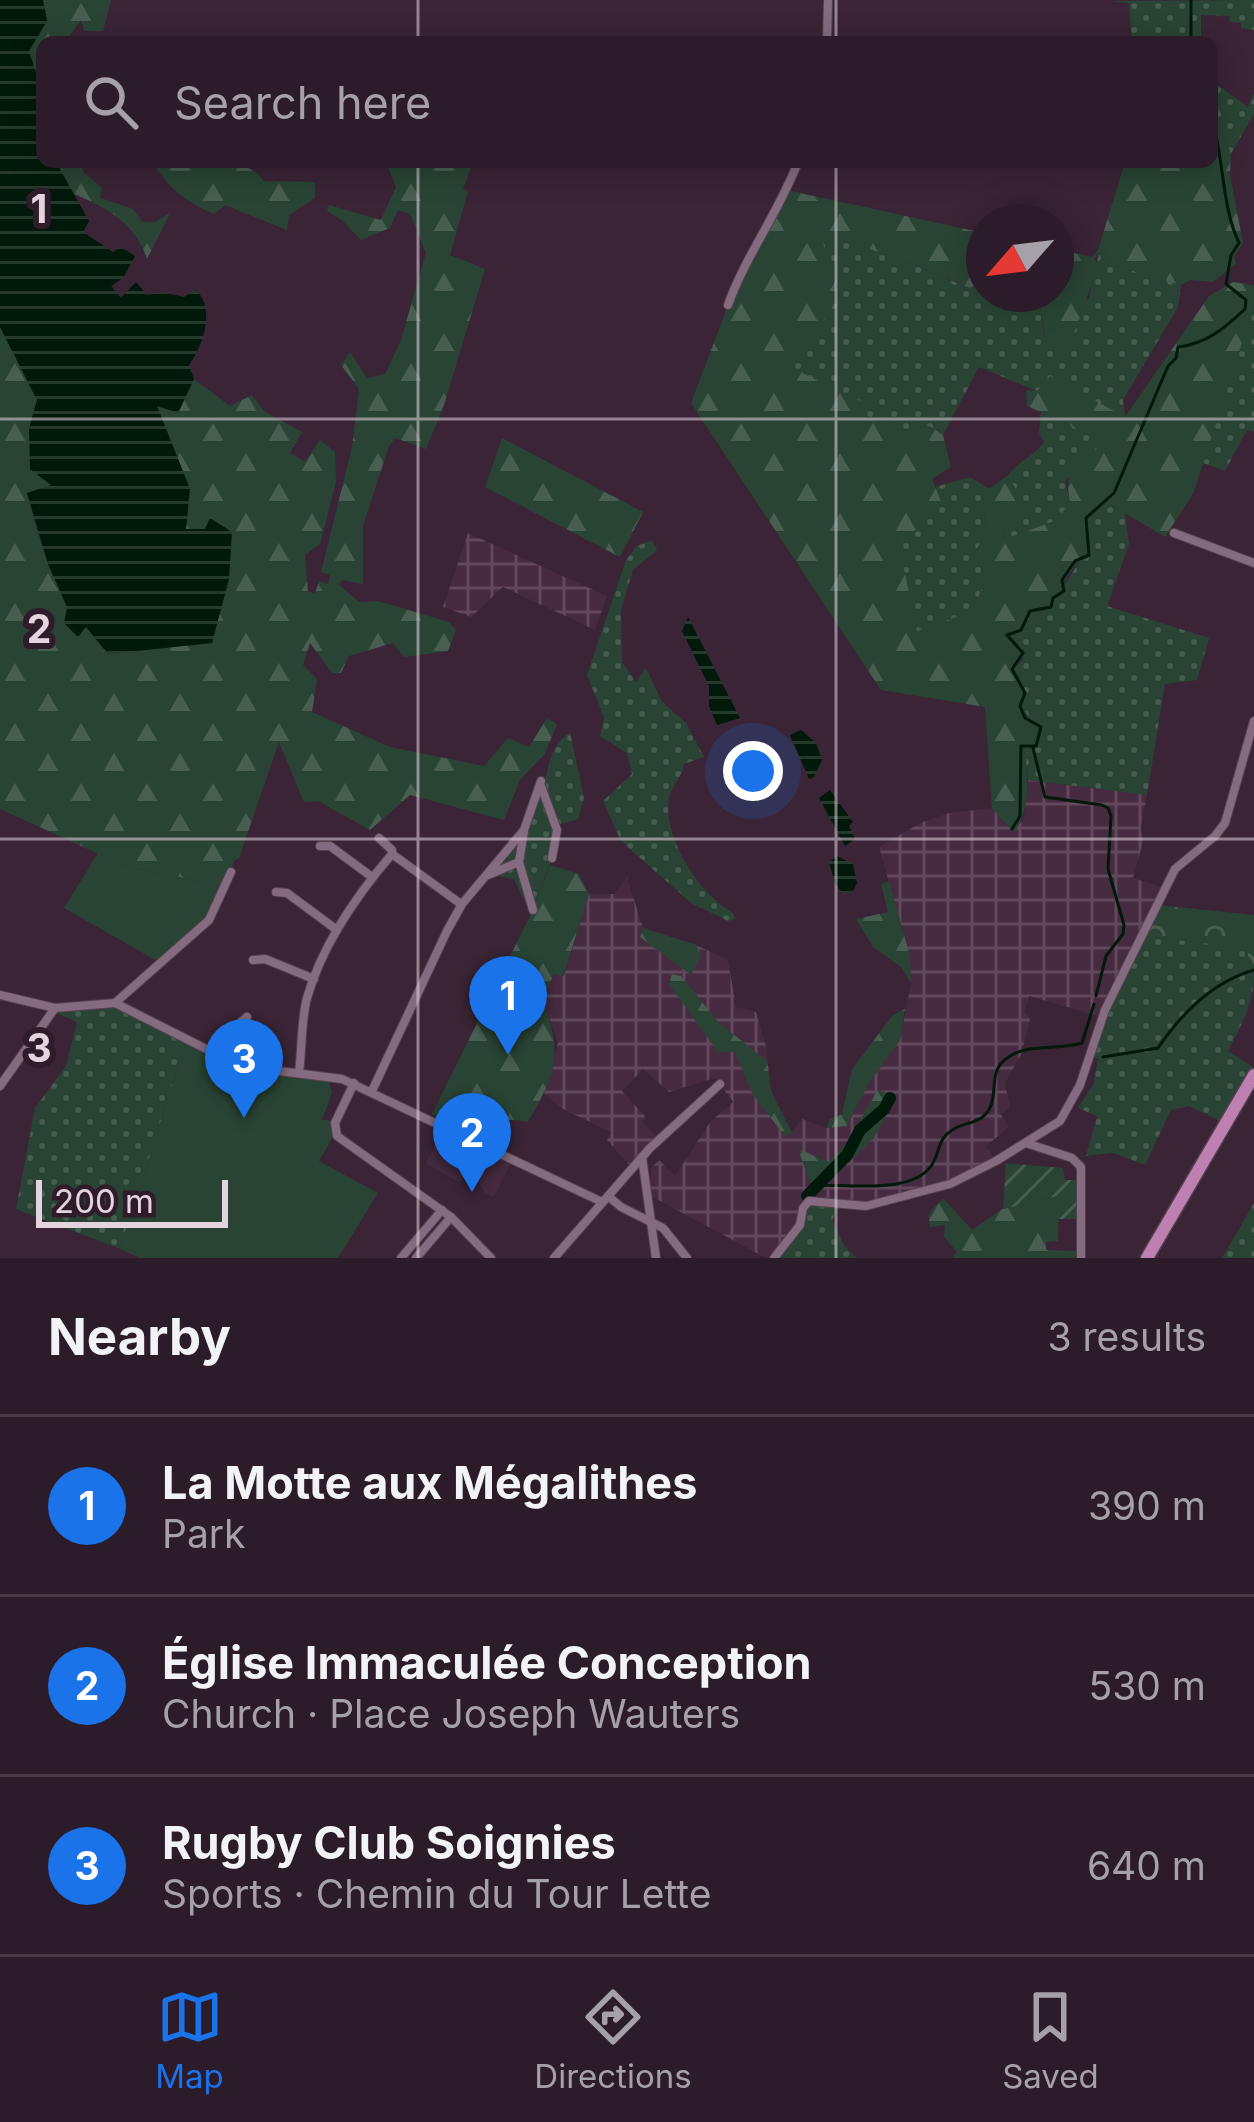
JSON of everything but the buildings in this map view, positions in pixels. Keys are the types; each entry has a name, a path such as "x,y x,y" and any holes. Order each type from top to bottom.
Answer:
{"main road":[{"path":"1147,1258 1254,1075"}],"street":[{"path":"827,36 828,0"},
{"path":"728,305 795,168"},
{"path":"1174,532 1254,563"},
{"path":"774,1258 800,1225 809,1201 849,1206 898,1199 969,1177 1054,1126 1069,1110 1105,1010 1172,875 1181,861 1212,839 1225,823 1254,721"},
{"path":"533,910 519,862 541,781 545,805 557,830 552,858"},
{"path":"533,804 545,805"},
{"path":"372,1091 462,904 524,830"},
{"path":"379,838 392,854 462,904"},
{"path":"320,845 329,846 372,877"},
{"path":"299,1072 306,1003 314,979 337,930 392,854"},
{"path":"482,879 519,862"},
{"path":"504,871 523,881"},
{"path":"115,1003 208,920 231,872"},
{"path":"276,892 287,893 337,930"},
{"path":"253,960 265,959 314,979"},
{"path":"0,995 55,1008 115,1003 228,1060 354,1083 650,1221 663,1228 687,1258"},
{"path":"0,1087 55,1008"},
{"path":"228,1060 247,1017"},
{"path":"354,1083 335,1123 337,1136 452,1217 491,1258"},
{"path":"554,1258 642,1157 720,1084"},
{"path":"1025,1143 1072,1157 1081,1167 1081,1258"},
{"path":"642,1157 656,1258"},
{"path":"400,1258 442,1210"},
{"path":"416,1258 452,1217"}],"shaded area":[{"path":"0,0 43,0 47,21 29,51 36,73 36,168 59,168 89,221 83,232 113,252 121,247 135,256 123,278 111,286 121,298 136,282 147,295 161,292 184,297 196,290 205,307 203,338 189,365 194,379 178,413 157,406 190,489 186,529 205,529 210,518 232,532 229,579 212,643 108,654 86,627 78,637 64,623 67,607 48,564 27,493 51,485 30,469 29,428 37,400 0,327"},
{"path":"468,533 607,596 595,630 503,587 471,617 443,607"},
{"path":"688,617 740,718 717,725 709,706 709,686 682,631"},
{"path":"801,730 816,743 822,760 809,779 790,735"},
{"path":"1028,780 1147,795 1143,842 1133,878 1166,888 1102,1017 1029,996 1025,1012 1030,1019 1021,1055 1005,1083 1010,1107 1001,1115 1009,1127 986,1146 996,1161 974,1174 886,1199 849,1203 803,1199 796,1228 766,1258 651,1196 651,1168 659,1160 675,1176 710,1122 733,1102 715,1078 669,1092 643,1069 622,1091 659,1139 632,1168 607,1140 611,1132 563,1109 544,1094 558,1043 543,999 554,973 564,976 589,894 614,894 627,877 643,928 728,960 736,1007 756,1012 771,1091 791,1132 802,1119 827,1128 847,1126 868,1084 900,1040 911,983 910,956 879,847 920,823 949,813 992,808 1013,832 1024,818"},
{"path":"830,790 853,822 849,826 855,839 845,846 819,798"},
{"path":"837,856 853,864 857,883 852,893 844,894 835,884 829,862"},
{"path":"443,1128 512,1160 494,1197 485,1193 476,1178 466,1175 459,1182 426,1164"}],"green space":[{"path":"43,0 111,0 103,31 84,31 81,20 69,36 38,36 47,21"},
{"path":"1254,0 1254,30 1230,22 1229,16 1201,15 1201,36 1132,36 1129,3 1109,1"},
{"path":"36,38 36,74 28,51"},
{"path":"1218,85 1248,107 1254,93 1254,114 1231,154 1218,125"},
{"path":"1218,125 1231,154 1230,175 1243,243 1234,256 1236,264 1213,282 1190,280 1181,285 1113,265 1098,252 1095,259 1101,272 1094,277 1069,348 1053,351 1047,345 1041,312 1074,312 1074,253 1092,257 1123,168 1218,168"},
{"path":"59,168 82,168 102,188 100,198 133,209 142,222 155,222 170,213 147,259 126,225 70,192"},
{"path":"157,168 247,168 264,181 315,182 315,198 289,215 287,230 225,205 214,214 165,180"},
{"path":"388,168 471,168 450,255 485,269 426,449 395,438 389,446 363,526 363,584 342,580 339,585 359,602 378,601 449,622 456,630 448,651 404,657 393,643 349,656 341,673 332,673 310,643 303,665 317,679 312,712 390,747 484,766 508,738 529,747 547,718 557,724 545,754 520,780 504,820 410,795 370,830 318,801 304,802 279,742 225,887 125,866 0,809 0,327 37,400 29,428 52,485 27,494 55,580 85,626 205,529 186,529 190,489 156,404 178,413 194,379 230,406 252,395 265,412 302,432 290,453 305,462 320,440 335,452 336,482 320,544 305,555 308,592 315,593 319,581 328,584 330,575 321,572 352,447 359,389 341,365 350,352 367,378 385,374 400,343 426,253 410,214 398,210 390,228 361,240 327,211 329,205 381,220 396,187"},
{"path":"786,190 966,229 966,286 821,234 836,299 795,356 771,358 863,402 865,415 903,431 929,426 943,435 951,467 932,479 941,501 925,506 926,527 897,536 917,631 971,612 975,604 983,583 974,555 986,532 983,493 1007,476 1026,504 1003,527 1005,539 1057,520 1070,502 1072,470 1097,449 1099,431 1091,421 1077,428 1027,406 1026,390 1037,391 1050,376 1125,417 1209,296 1233,282 1254,285 1254,305 1194,492 1165,537 1113,506 1089,517 1092,556 1077,563 1064,581 1066,592 1054,599 1052,609 1031,612 1022,631 1009,635 1024,654 1014,669 1026,694 1022,706 1027,717 1042,727 1038,748 1024,749 1026,803 1014,833 992,808 985,707 881,690 691,403 740,274"},
{"path":"820,233 966,287 966,312 1041,312 1045,338 1089,298 1099,252 1113,265 1181,285 1178,307 1123,400 1125,417 1037,391 979,367 943,435 928,426 903,431 865,415 768,357 795,356 832,307 835,284"},
{"path":"1254,305 1254,432 1247,430 1225,471 1203,463"},
{"path":"1041,412 1077,428 1091,421 1099,431 1097,449 1065,481 1070,502 1058,520 1005,539 1003,527 1026,504 1007,476 1044,442 1039,433"},
{"path":"502,438 643,512 620,557 485,487"},
{"path":"970,477 989,489 983,494 986,532 974,555 982,569 981,590 971,612 916,632 897,535 926,527 924,506 941,500 935,487"},
{"path":"1112,506 1125,513 1129,544 1107,606 1209,638 1197,680 1165,684 1147,795 1028,780 1024,748 1031,720 1021,706 1026,693 1014,669 1023,659 1008,635 1031,612 1044,611 1052,602 1082,554 1088,517"},
{"path":"652,540 657,550 633,570 621,609 622,662 636,682 646,668 662,702 686,723 704,757 684,764 670,794 668,814 686,864 708,893 733,913 735,919 728,921 691,903 621,841 603,801 632,774 627,753 600,736 604,717 587,675 626,560 637,546"},
{"path":"570,732 584,798 578,819 557,825 552,858 531,914 514,879 485,874 523,827 538,787 545,794 550,760"},
{"path":"98,853 125,866 225,887 214,913 159,962 64,908"},
{"path":"550,865 579,874 589,894 563,977 554,974 543,999 555,1049 546,1089 528,1122 459,1116 437,1104 532,912"},
{"path":"889,881 910,956 911,983 901,967 873,947 856,919 888,912 881,884"},
{"path":"1157,905 1254,915 1254,975 1248,966 1248,948 1142,936"},
{"path":"643,928 696,945 701,955 691,975 640,937"},
{"path":"1142,936 1248,948 1254,977 1249,1005 1228,1051 1253,1067 1221,1121 1189,1106 1171,1110 1145,1165 1113,1153 1086,1156 1097,1116 1078,1108 1093,1085 1098,1059 1091,1055 1105,1010"},
{"path":"672,974 681,976 719,1023 767,1061 771,1092 792,1133 785,1136 753,1095 735,1052 718,1052 669,984"},
{"path":"115,1003 186,1042 120,1249 16,1209 35,1108 66,1066 77,1022 54,1012"},
{"path":"905,1009 900,1040 868,1084 847,1126 827,1128 829,1120 842,1114 852,1069 893,1015"},
{"path":"186,1042 246,1065 327,1076 332,1093 322,1120 336,1121 335,1133 319,1161 378,1193 338,1258 140,1258 120,1249"},
{"path":"878,1090 897,1096 874,1138 819,1191 810,1182 798,1149 829,1162 847,1143"},
{"path":"437,1104 459,1117 499,1121 486,1139 432,1114"},
{"path":"1006,1163 1063,1168 1065,1180 1083,1180 1082,1219 1058,1219 1058,1196 1003,1209"},
{"path":"1059,1196 1058,1241 1046,1242 1046,1250 1076,1251 1076,1258 952,1258 957,1252 944,1237 945,1225 930,1227 931,1210 944,1199 972,1230 1002,1209"},
{"path":"810,1203 839,1207 832,1220 845,1247 857,1258 779,1258 804,1225"},
{"path":"1254,1203 1254,1258 1222,1258"}],"waterway":[{"path":"1191,0 1191,36"},
{"path":"1012,829 1020,816 1021,746 1036,746 1041,727 1025,718 1020,706 1025,693 1012,669 1023,653 1007,635 1021,630 1030,611 1051,607 1053,598 1064,591 1062,580 1075,561 1089,555 1086,518 1114,493 1178,347 1214,334 1245,309 1246,300 1226,284 1231,255 1239,243 1218,150"},
{"path":"1033,748 1045,797 1102,805 1111,816 1108,869 1124,925 1123,934 1106,956 1096,996"},
{"path":"1103,1057 1158,1048 1199,1001 1225,982 1254,970"},
{"path":"816,1185 893,1184 921,1175 948,1133 988,1111 1003,1061 1026,1050 1082,1043 1094,1004"},
{"path":"807,1196 847,1155 860,1130 890,1098"}],"place":[{"name":"La Motte aux Mégalithes","path":"508,1055"},
{"name":"Rugby Club Soignies","path":"244,1118"},
{"name":"Église Immaculée Conception","path":"472,1192"}]}
